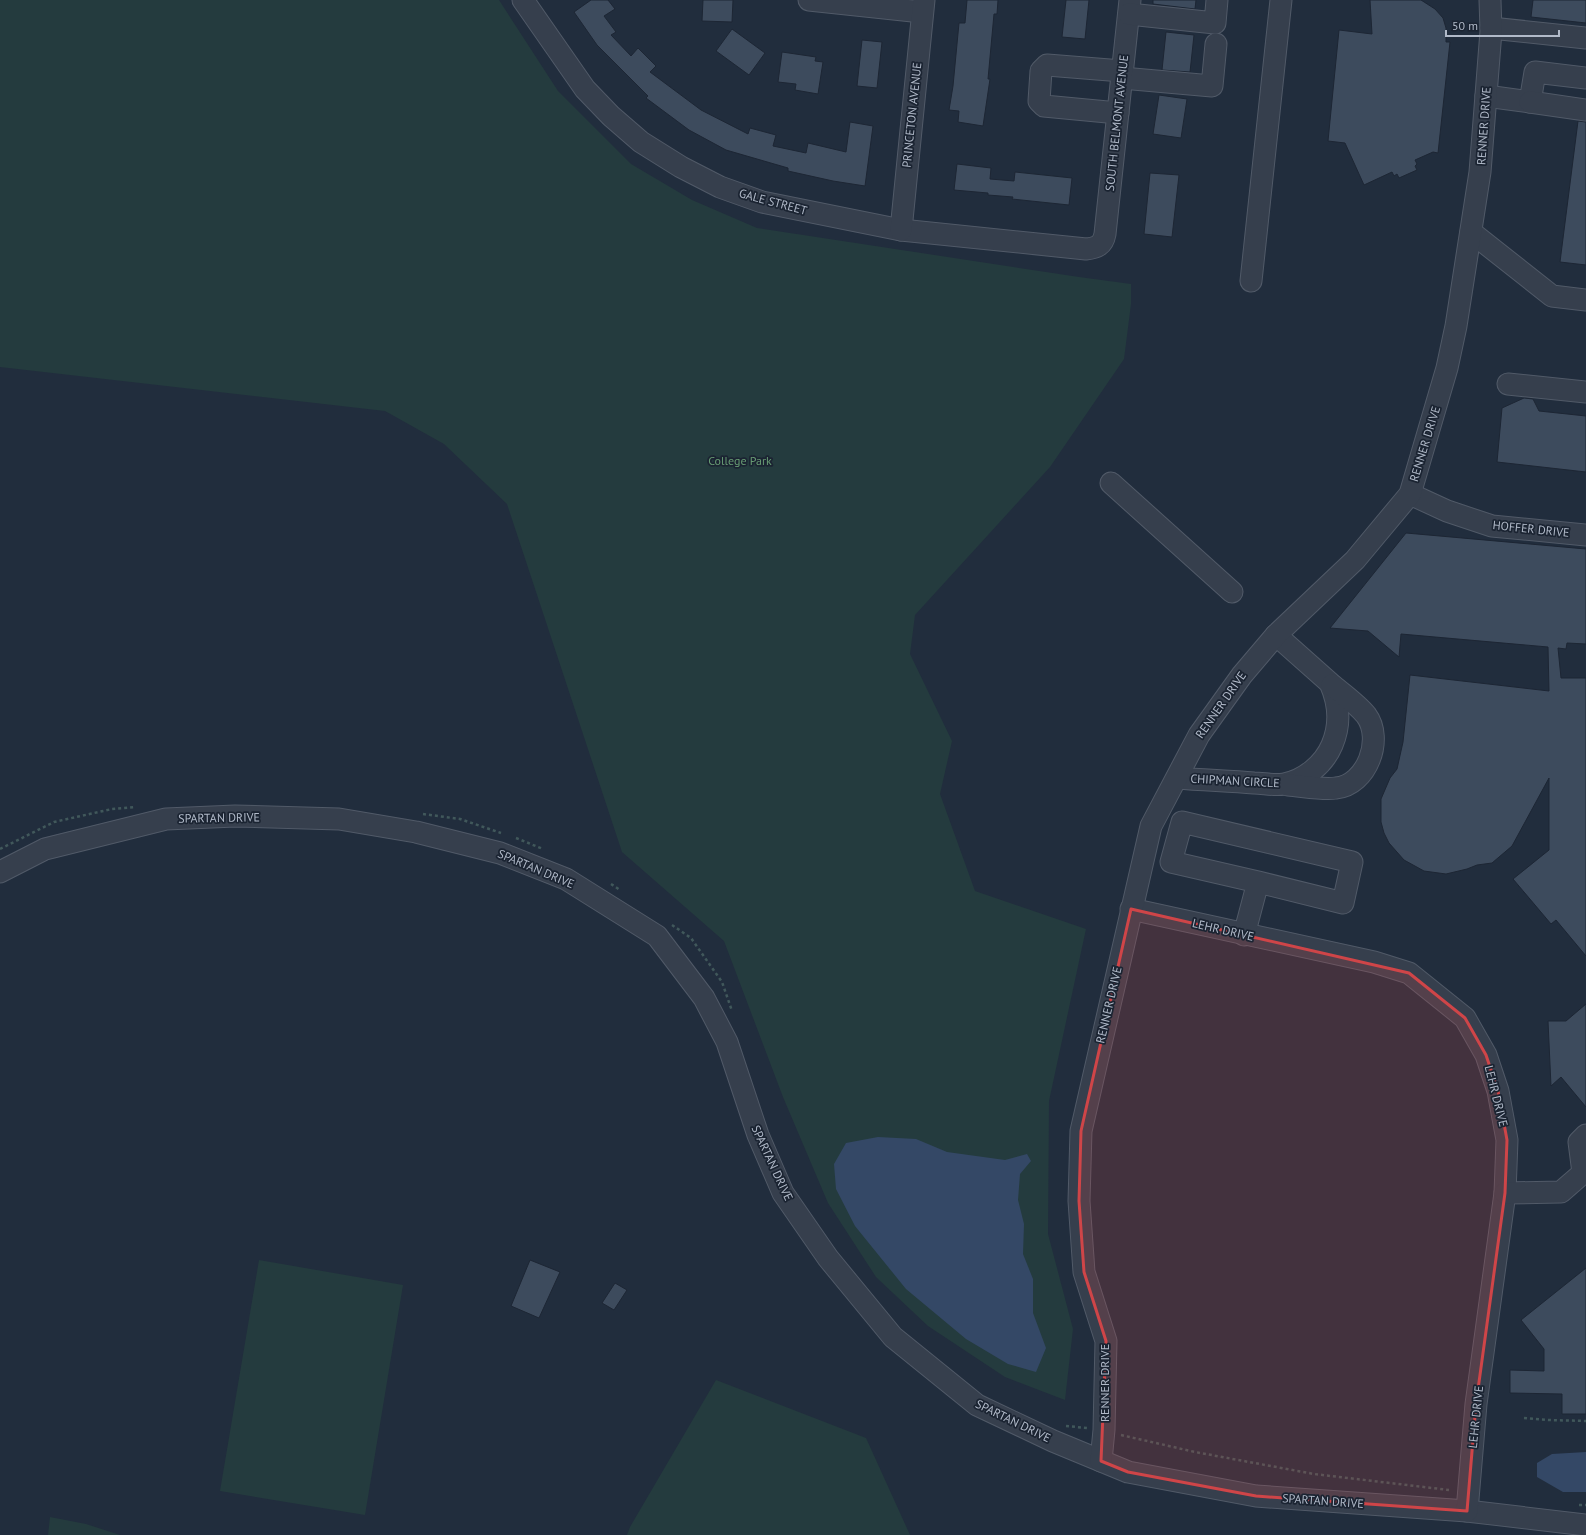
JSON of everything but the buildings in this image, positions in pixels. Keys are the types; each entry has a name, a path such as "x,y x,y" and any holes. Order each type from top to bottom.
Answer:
{"street":[{"name":"GALE STREET","path":"523,0 585,88 611,116 641,142 681,167 720,187 762,202 901,230 1086,249 1100,246"},
{"path":"809,0 923,6"},
{"path":"1129,7 1215,23 1217,0"},
{"path":"1251,281 1282,0"},
{"name":"RENNER DRIVE","path":"1101,1461 1104,1430 1106,1341 1084,1272 1079,1201 1081,1131 1151,826 1199,735 1242,675 1276,635 1355,560 1410,494 1447,368 1456,326 1480,172 1491,28 1490,0"},
{"name":"PRINCETON AVENUE","path":"901,230 923,6"},
{"name":"SOUTH BELMONT AVENUE","path":"1100,246 1104,240 1105,234 1129,7"},
{"path":"1491,28 1586,38"},
{"path":"1118,113 1044,106 1039,101 1041,71 1047,65 1212,86 1216,44"},
{"path":"1530,102 1535,72 1586,78"},
{"path":"1486,96 1586,110"},
{"path":"1470,232 1552,296 1586,300"},
{"path":"1508,384 1586,392"},
{"path":"1112,483 1232,592"},
{"name":"HOFFER DRIVE","path":"1410,494 1447,511 1492,526 1586,535"},
{"name":"CHIPMAN CIRCLE","path":"1177,778 1283,785 1305,776 1315,769 1330,750 1335,739 1338,705 1330,683 1276,635"},
{"path":"1283,785 1337,788 1353,781 1360,775 1370,759 1373,732 1366,716 1330,683"},
{"name":"SPARTAN DRIVE","path":"0,872 45,849 166,819 235,816 339,819 416,832 500,853 566,878 657,936 704,998 727,1042 758,1135 783,1193 828,1258 893,1336 977,1405 1053,1441 1128,1472 1256,1496 1467,1511 1586,1525"},
{"path":"1182,822 1352,862 1343,903 1258,882 1171,862 1182,822"},
{"path":"1244,935 1258,882"},
{"name":"LEHR DRIVE","path":"1131,909 1244,935 1374,962 1409,973 1465,1018 1485,1052 1498,1091 1507,1140 1505,1193 1476,1404 1467,1511"},
{"path":"1505,1193 1561,1192 1585,1173 1578,1142 1586,1135"}],"path":[{"path":"0,849 54,822 112,809 135,807"},
{"path":"421,814 460,819 504,834"},
{"path":"511,837 533,844 547,851"},
{"path":"608,883 621,891"},
{"path":"666,921 691,938 722,982 734,1017"},
{"path":"1524,1418 1586,1421"}],"highlighted area":[{"path":"1131,909 1409,973 1465,1018 1486,1055 1498,1091 1507,1140 1505,1193 1476,1404 1467,1511 1256,1496 1128,1472 1101,1461 1106,1341 1084,1272 1079,1201 1081,1131"}],"green space":[{"name":"College Park","path":"0,0 499,0 558,91 631,164 692,200 757,228 1131,284 1131,304 1124,359 1050,467 915,615 910,654 952,741 940,794 975,891 1086,929 1049,1101 1048,1234 1073,1329 1065,1400 1005,1377 928,1326 876,1277 828,1203 783,1097 724,941 622,852 507,504 444,444 385,411 0,367"},
{"path":"259,1260 403,1285 365,1515 220,1491"},
{"path":"716,1380 866,1438 910,1535 627,1535 630,1527"},
{"path":"50,1517 86,1524 120,1535 48,1535"}],"water":[{"path":"878,1137 916,1139 947,1152 1005,1160 1027,1154 1031,1161 1020,1174 1018,1200 1024,1224 1023,1254 1033,1279 1033,1313 1046,1348 1036,1372 1008,1364 966,1339 906,1289 855,1226 836,1189 834,1164 846,1143"},
{"path":"1586,1452 1586,1492 1563,1492 1537,1477 1537,1463 1552,1454"}]}
